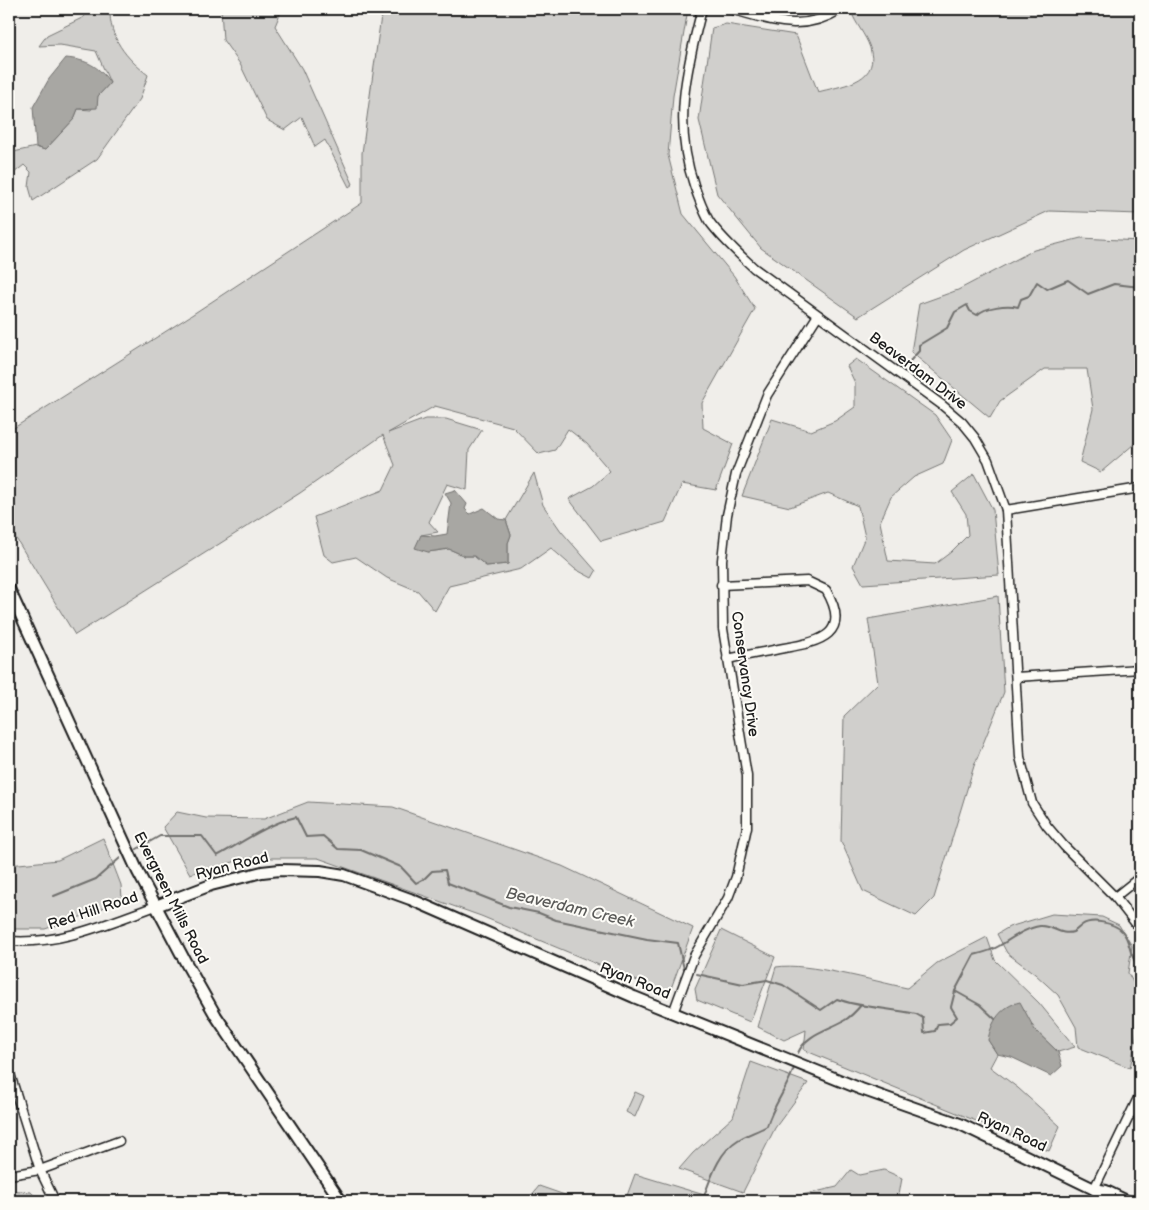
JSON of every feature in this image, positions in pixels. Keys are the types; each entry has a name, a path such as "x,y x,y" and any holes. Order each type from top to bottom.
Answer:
{"main road":[{"name":"Evergreen Mills Road","path":"9,589 156,906 216,1016 341,1201"},
{"name":"Ryan Road","path":"156,906 211,884 262,872 280,870 320,871 344,875 410,899 557,965 861,1089 960,1124 1094,1189 1108,1201"},
{"name":"Ryan Road","path":"1094,1189 1106,1191 1127,1201"}],"street":[{"name":"Beaverdam Drive","path":"702,9 686,76 682,110 683,144 698,198 709,220 728,244 754,268 962,422 988,460 1006,510 1020,758 1032,803 1047,826 1064,846 1115,897 1140,929"},
{"path":"730,9 796,24 810,23 841,9"},
{"name":"Conservancy Drive","path":"673,1013 694,956 725,903 736,878 748,827 747,776 723,629 721,585 727,515 742,457 767,395 818,315"},
{"path":"1006,510 1140,488"},
{"path":"721,585 807,581 826,590 836,613 836,624 832,630 815,643 727,659"},
{"path":"1016,677 1140,669"},
{"path":"1115,897 1140,877"},
{"name":"Red Hill Road","path":"9,941 31,942 61,939 156,906"},
{"path":"9,1071 40,1170 55,1201"},
{"path":"1094,1189 1140,1094"},
{"path":"9,1175 40,1170 120,1141"}],"shaded area":[{"path":"87,9 110,9 112,29 120,46 133,62 148,75 140,99 97,159 33,201 29,187 31,172 24,165 9,177 9,153 36,147 45,150 74,119 78,109 91,110 98,96 110,83 96,51 60,45 39,46 47,35 84,17"},
{"path":"221,9 282,9 275,26 302,69 353,184 349,187 325,140 315,147 302,117 285,130 267,120 240,64 223,40"},
{"path":"382,9 688,9 673,96 668,155 683,214 734,276 755,309 702,403 703,428 733,444 716,490 682,484 665,522 601,541 569,499 593,486 610,471 587,444 568,429 555,450 539,454 513,427 435,406 388,433 425,419 446,419 482,430 469,450 467,490 447,484 429,522 438,532 421,535 428,552 449,549 465,556 474,556 486,566 508,564 508,543 511,535 506,520 534,473 543,505 561,531 596,571 592,578 575,569 551,548 521,569 449,586 435,611 418,591 387,578 356,557 333,562 324,555 314,517 383,490 395,465 383,435 300,493 75,635 9,527 9,431 190,316 362,203 362,153"},
{"path":"858,9 1140,9 1140,214 1049,211 964,250 858,317 761,248 717,194 699,120 712,28 726,24 796,35 818,92 846,85 863,77 869,70 872,62 870,47 853,16"},
{"path":"66,58 80,60 92,65 110,83 98,96 97,108 78,109 74,119 45,150 36,147 33,107 49,79"},
{"path":"1081,238 1140,241 1140,439 1101,472 1080,462 1093,409 1087,369 1045,369 1000,401 990,418 911,352 919,304 958,290 1034,250"},
{"path":"856,359 935,415 952,440 943,464 914,477 891,497 880,522 888,561 935,564 951,552 968,535 966,514 952,492 974,474 993,510 999,575 863,584 853,566 865,537 858,506 828,493 790,507 742,496 772,419 811,431 835,421 855,407 855,383 847,366"},
{"path":"455,490 467,504 465,509 470,514 484,508 498,519 506,520 511,535 508,543 508,564 486,566 474,556 465,556 449,549 428,552 415,548 421,535 435,536 447,534 451,503 445,493"},
{"path":"998,596 1004,692 974,766 934,898 916,916 863,891 841,841 844,716 878,683 868,619"},
{"path":"308,802 393,807 562,866 693,928 669,994 481,916 318,858 248,858 190,874 163,827 177,812 206,818 264,819"},
{"path":"103,838 121,885 122,898 95,912 45,929 9,929 9,865 58,860"},
{"path":"1052,914 1102,917 1119,925 1132,946 1128,973 1140,995 1140,1019 1130,1068 1078,1047 1076,1027 1058,995 1035,974 1007,953 997,934 1009,927"},
{"path":"721,930 775,957 750,1022 697,1000 695,989"},
{"path":"987,937 995,960 1039,1003 1075,1047 1058,1052 1035,1030 1028,1020 988,1040 997,1054 990,1067 1018,1088 1060,1126 1049,1151 804,1050 806,1030 784,1040 758,1027 776,967 805,967 907,988 937,963"},
{"path":"1020,1002 1035,1030 1058,1052 1062,1066 1051,1076 1011,1057 997,1054 988,1040 994,1021 1002,1011"},
{"path":"751,1062 808,1083 775,1128 743,1192 679,1169 693,1153 733,1117"},
{"path":"635,1092 644,1096 635,1117 626,1112"},
{"path":"851,1170 859,1175 884,1170 902,1178 898,1201 776,1201 837,1187"},
{"path":"635,1174 724,1201 625,1201"},
{"path":"539,1186 582,1201 527,1201"},
{"path":"10,1190 31,1192 39,1201 10,1201"}],"waterway":[{"path":"910,361 919,351 919,345 947,328 955,312 967,305 970,311 977,315 985,310 996,307 1018,307 1021,299 1029,296 1037,282 1047,289 1068,280 1088,294 1114,284 1140,287"},
{"name":"Beaverdam Creek","path":"137,849 160,836 202,836 217,856 265,829 296,817 306,837 323,836 338,849 361,850 401,867 416,883 432,871 445,870 448,883 509,907 539,913 556,920 647,939 678,943 684,969"},
{"name":"Beaverdam Creek","path":"54,896 96,879 120,858"},
{"name":"Beaverdam Creek","path":"697,974 743,984 767,980 783,985 821,1010 837,999 916,1014 923,1018 924,1033 935,1031 938,1024 950,1023 957,1017 951,1007 955,991 974,955 993,949 1034,927 1044,926 1069,933 1091,922 1103,922 1114,926 1125,935 1133,958 1140,968"},
{"path":"955,991 980,1005 995,1019"},
{"path":"798,1053 806,1041 848,1018 862,1004"},
{"path":"702,1201 720,1159 731,1145 767,1126 794,1068"}]}
